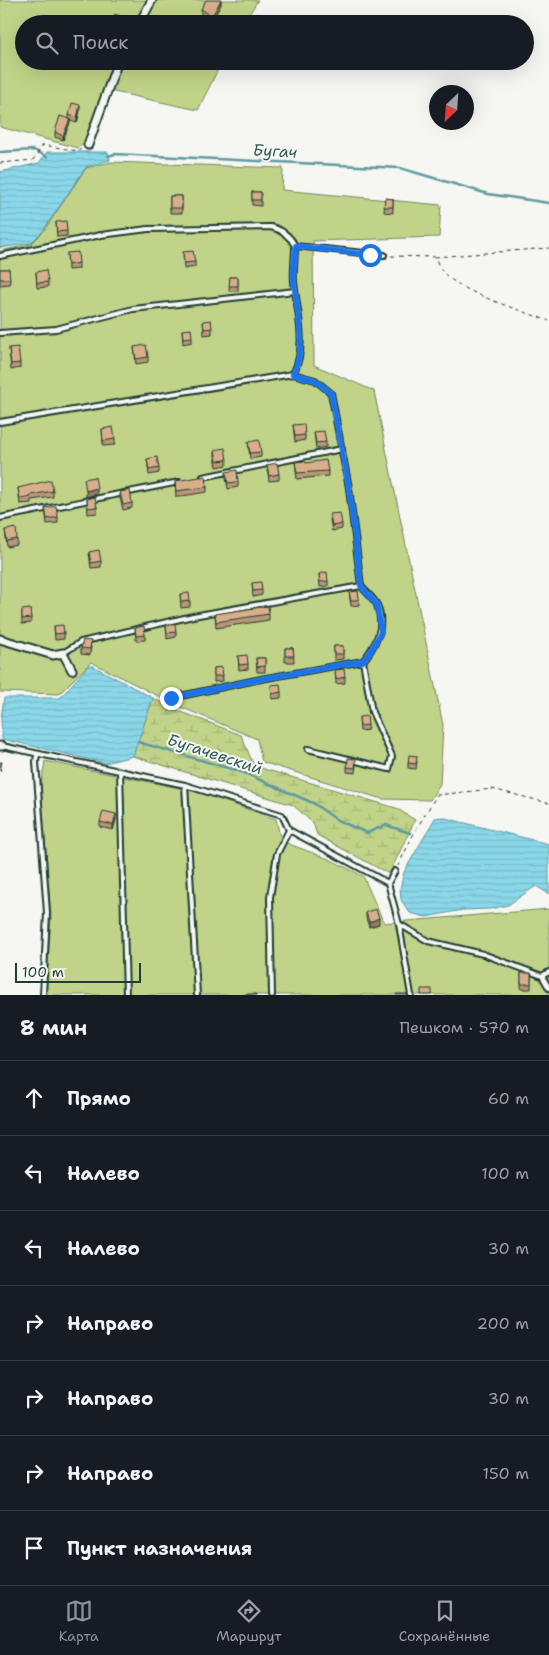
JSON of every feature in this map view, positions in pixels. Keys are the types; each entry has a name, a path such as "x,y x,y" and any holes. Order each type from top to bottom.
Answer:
{"street":[{"path":"144,15 152,0"},
{"path":"88,145 115,70"},
{"path":"0,639 53,656 63,652 72,670"}],"lane":[{"path":"0,256 101,235 148,230 271,227 279,229 291,238 296,246 295,291 301,339 299,362 293,374"},
{"path":"296,246 384,256"},
{"path":"0,333 56,329 133,309 295,291"},
{"path":"0,422 293,374 315,380 331,393 342,449 361,586 377,605 381,632 371,651 363,661 261,679 171,698"},
{"path":"197,478 342,449"},
{"path":"0,518 187,480"},
{"path":"63,652 81,642 193,616 361,586"},
{"path":"308,749 389,769 392,756 372,712 363,661"},
{"path":"1,746 185,784 282,815 288,830 388,883"},
{"path":"38,754 36,762 47,913 43,995"},
{"path":"120,771 126,995"},
{"path":"185,784 197,995"},
{"path":"272,995 270,897 276,854 288,830"},
{"path":"395,871 388,883 399,924 411,995"},
{"path":"399,924 428,941 483,954 542,976 549,988"},
{"path":"542,976 549,972"}],"path":[{"path":"0,163 33,160 43,145 78,151 88,145"},
{"path":"384,256 435,257 549,248"},
{"path":"435,257 441,271 458,283 476,293 549,321"},
{"path":"395,871 415,831 437,795 492,789 549,802"}],"green space":[{"path":"0,0 258,0 249,15 15,15 15,70 218,70 198,110 105,90 83,144 78,148 0,127"},
{"path":"111,162 283,168 282,190 441,205 439,237 313,241 314,365 374,391 443,725 440,784 430,800 382,799 262,762 257,739 176,705 91,662 59,694 0,692 0,251 31,244 43,232 86,168"},
{"path":"153,698 171,708 241,735 254,766 396,808 415,820 389,874 317,835 313,823 293,805 133,756"},
{"path":"45,761 194,791 276,819 281,841 329,859 363,876 384,923 549,909 549,995 46,995 51,917 41,785"}],"water":[{"path":"47,152 108,152 110,160 86,167 42,232 31,243 0,248 0,172 39,163"},
{"path":"88,666 93,666 153,698 133,756 105,763 2,739 1,718 4,698 60,698"},
{"path":"441,817 549,844 549,894 536,886 508,905 490,909 463,910 426,917 410,913 401,900 400,889 404,872 435,818"}],"building":[{"path":"206,0 221,0 213,15 201,9"},
{"path":"72,103 80,105 77,118 69,115"},
{"path":"60,116 70,119 63,136 55,132"},
{"path":"252,192 261,192 261,200 252,200"},
{"path":"170,196 182,196 182,208 170,208"},
{"path":"385,198 393,199 393,207 384,207"},
{"path":"66,221 67,231 57,232 56,222"},
{"path":"193,251 195,262 184,263 183,252"},
{"path":"78,252 79,263 68,265 67,253"},
{"path":"0,269 9,269 10,279 0,279"},
{"path":"46,270 48,282 37,283 36,272"},
{"path":"230,277 238,277 238,286 229,286"},
{"path":"211,320 212,328 204,329 203,321"},
{"path":"191,329 192,337 183,338 182,330"},
{"path":"146,345 148,357 136,359 134,347"},
{"path":"18,347 20,363 11,364 9,348"},
{"path":"304,424 305,435 295,436 293,425"},
{"path":"113,427 115,439 103,441 102,429"},
{"path":"324,431 326,442 316,443 314,432"},
{"path":"259,440 261,452 250,453 248,442"},
{"path":"225,448 227,460 217,461 215,450"},
{"path":"157,457 159,468 149,470 147,459"},
{"path":"326,460 328,471 297,473 295,462 305,461 306,463"},
{"path":"277,463 279,474 269,476 267,465"},
{"path":"237,470 238,482 228,483 226,472"},
{"path":"206,476 207,487 176,491 175,481"},
{"path":"95,477 97,488 86,491 84,479"},
{"path":"51,480 53,491 30,495 31,497 20,499 18,488"},
{"path":"130,490 132,503 123,505 120,492"},
{"path":"95,497 97,507 88,508 87,499"},
{"path":"56,506 58,517 47,519 45,508"},
{"path":"340,513 342,524 332,526 330,514"},
{"path":"16,528 17,539 7,541 5,530"},
{"path":"99,550 101,561 91,563 89,552"},
{"path":"327,572 328,581 320,582 319,574"},
{"path":"261,582 262,590 253,591 252,583"},
{"path":"358,591 359,599 351,601 349,592"},
{"path":"189,593 190,601 181,602 180,594"},
{"path":"268,606 269,614 216,622 215,614"},
{"path":"30,609 31,618 22,619 22,610"},
{"path":"175,624 176,632 167,633 166,625"},
{"path":"63,625 64,633 55,634 54,626"},
{"path":"144,626 145,635 136,636 135,628"},
{"path":"83,640 91,641 90,649 81,648"},
{"path":"334,646 343,646 343,654 334,654"},
{"path":"285,648 293,648 294,656 285,656"},
{"path":"247,655 248,664 239,665 238,656"},
{"path":"256,658 265,658 265,666 257,667"},
{"path":"222,667 223,676 214,676 214,668"},
{"path":"344,669 345,677 336,679 335,670"},
{"path":"280,684 281,692 272,694 271,685"},
{"path":"367,716 368,725 360,726 359,717"},
{"path":"409,755 417,756 416,764 408,763"},
{"path":"348,758 356,759 355,768 347,767"},
{"path":"103,811 116,814 113,825 100,822"},
{"path":"376,909 379,918 369,922 366,912"},
{"path":"521,973 531,973 531,984 521,984"},
{"path":"421,989 432,989 432,995 421,995"}],"waterway":[{"name":"Бугач","path":"0,152 34,150 47,157"},
{"name":"Бугач","path":"108,156 115,154 400,168 488,194 549,203"},
{"name":"Бугачевский","path":"138,742 242,772 313,803 337,820 367,833 386,825 410,833"}],"route":[{"path":"171,698 261,679 363,661 371,651 381,632 377,605 361,586 349,488 331,393 315,380 293,374 299,362 301,339 294,279 296,246 337,249 370,255"}]}
